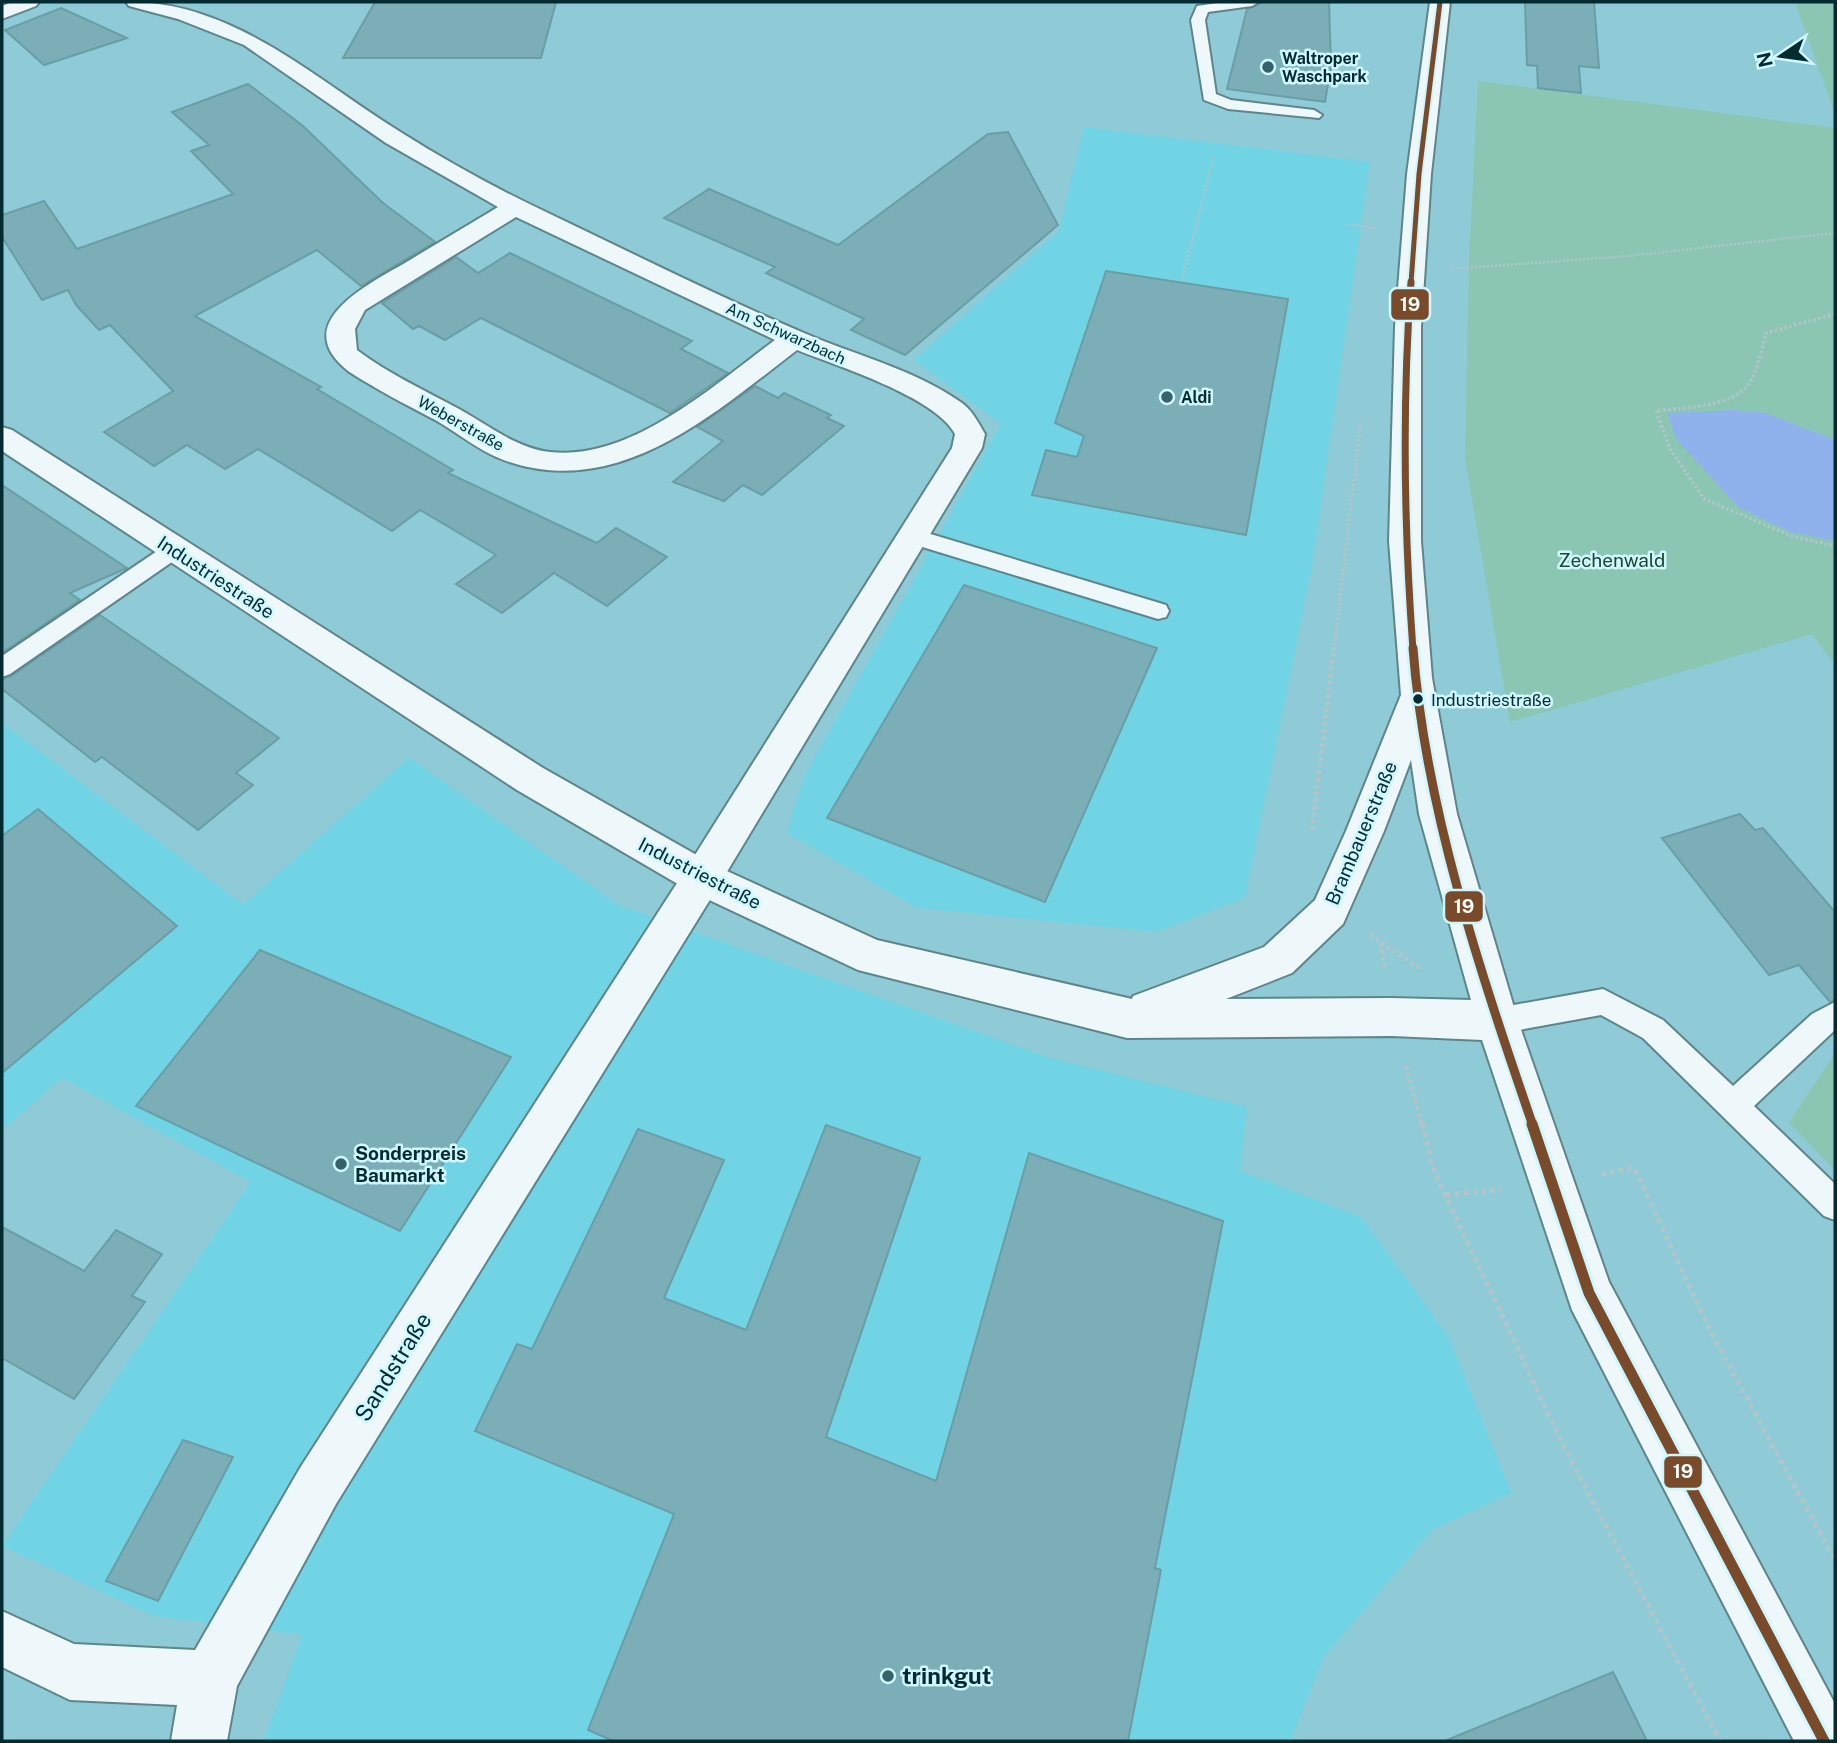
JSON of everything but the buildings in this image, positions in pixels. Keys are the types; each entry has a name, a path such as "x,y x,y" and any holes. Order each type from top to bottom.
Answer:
{"main road":[{"path":"2,13 29,2"},
{"name":"Am Schwarzbach","path":"136,2 185,16 251,41 394,138 515,207 794,339 904,383 951,408 963,421 970,434 967,448 702,878"},
{"name":"Brambauerstraße","path":"1440,2 1419,174 1408,327 1405,541 1418,695 1438,814 1497,1021 1589,1293 1824,1741"},
{"name":"Weberstraße","path":"515,207 356,304 340,328 341,347 347,356 512,452 548,460 568,461 615,455 660,436 794,339"},
{"name":"Industriestraße","path":"2,437 530,779 702,878 872,957 1127,1019 1392,1017 1497,1021"},
{"name":"Brambauerstraße","path":"1127,1019 1278,960 1329,912 1365,831 1418,695"},
{"name":"Sandstraße","path":"199,1741 210,1679 318,1486 702,878"},
{"path":"2,1638 70,1672 210,1679"}],"lane":[{"path":"1252,2 1202,9 1198,20 1209,97 1228,104 1314,115"},
{"path":"914,537 1158,611"},
{"path":"2,668 174,550"},
{"path":"1497,1021 1603,1002 1653,1029 1835,1205"},
{"path":"1733,1106 1822,1023 1835,1015"}],"path":[{"path":"1182,281 1214,156"},
{"path":"1346,224 1383,229"},
{"path":"1413,263 1454,270 1628,256 1835,233"},
{"path":"1835,314 1766,333 1757,365 1745,390 1715,403 1656,411 1670,449 1704,499 1792,536 1835,546"},
{"path":"1381,942 1392,1017 1435,1173 1564,1447 1720,1741"},
{"path":"1446,1195 1552,1183 1634,1168 1710,1330 1835,1561"}],"shaded area":[{"path":"1084,127 1370,162 1312,567 1245,898 1157,932 917,908 787,833 804,777 1001,424 914,360 1059,231"},
{"path":"1734,410 1765,413 1835,440 1835,541 1790,532 1738,507 1677,440 1667,413"},
{"path":"2,723 243,905 409,758 618,905 1047,1057 1247,1107 1240,1171 1361,1217 1448,1336 1511,1493 1432,1530 1323,1658 1290,1741 264,1741 302,1635 154,1616 2,1546 251,1182 62,1078 2,1130"}],"green space":[{"path":"1795,2 1835,2 1835,114"},
{"name":"Zechenwald","path":"1478,81 1835,128 1835,440 1765,413 1734,410 1667,414 1678,440 1738,507 1790,532 1835,541 1835,665 1812,634 1510,722 1465,458 1469,263"},
{"path":"1835,1053 1835,1170 1789,1123"}],"transit line":[{"name":"19","path":"1440,2 1419,174 1408,327 1405,541 1415,678 1438,814 1497,1021 1589,1293 1824,1741"}],"place":[{"name":"Waltroper Waschpark","path":"1268,67"},
{"name":"Aldi","path":"1167,397"},
{"name":"Industriestraße","path":"1418,699"},
{"name":"Sonderpreis Baumarkt","path":"341,1164"},
{"name":"trinkgut","path":"888,1676"}]}
